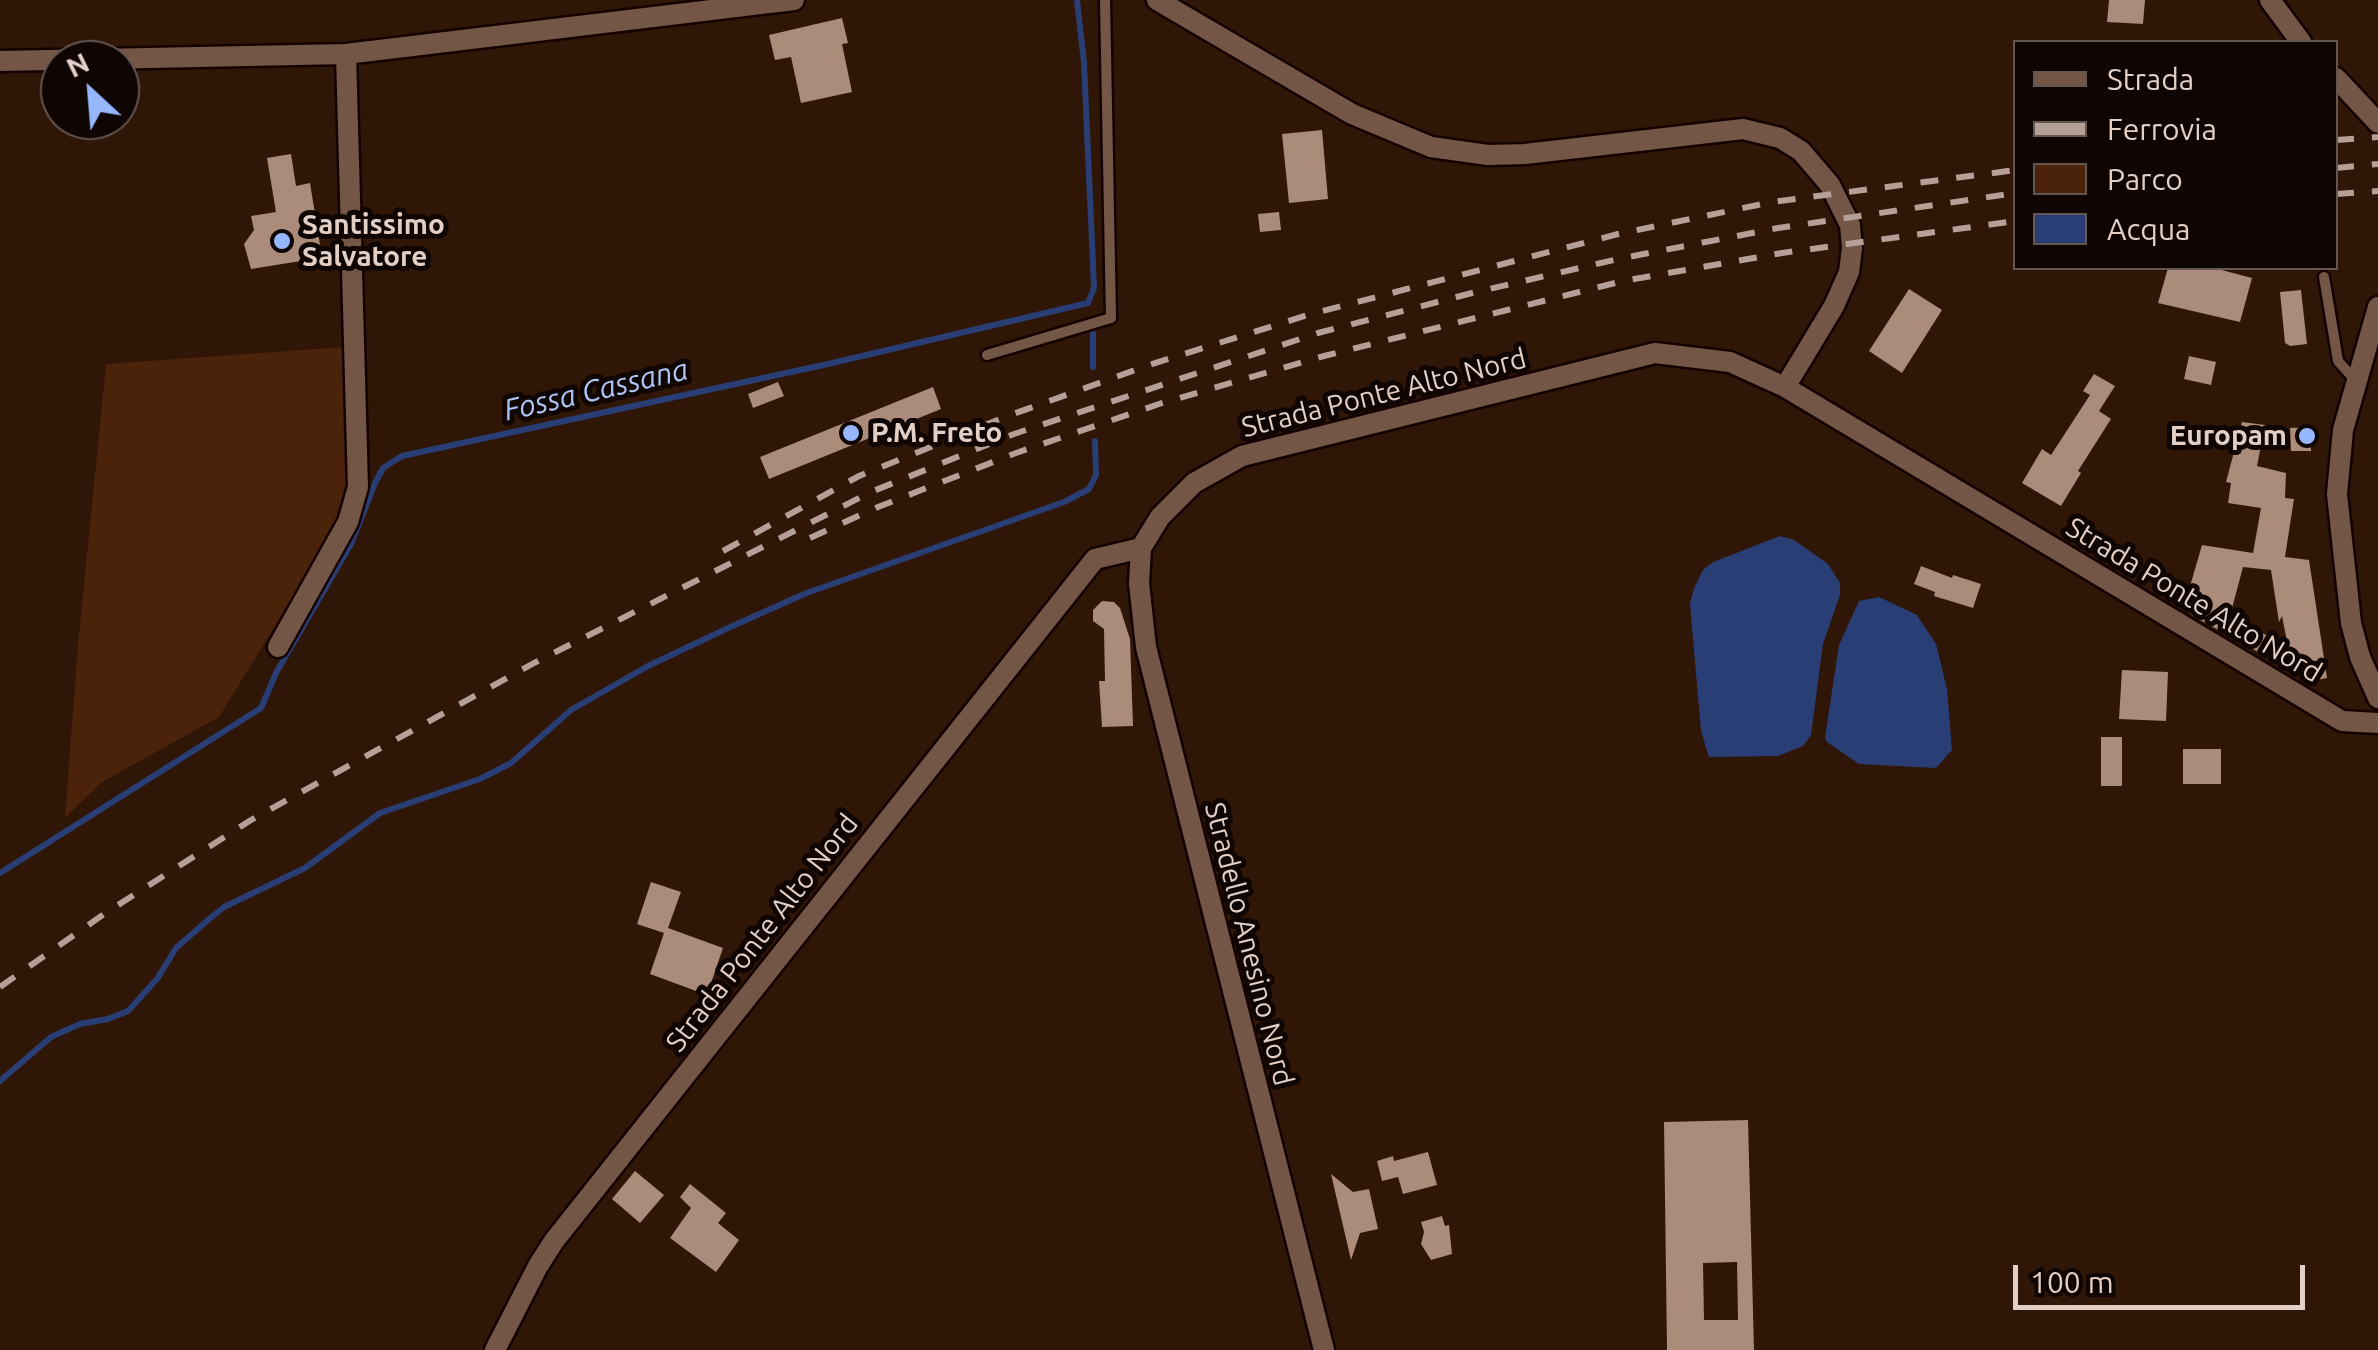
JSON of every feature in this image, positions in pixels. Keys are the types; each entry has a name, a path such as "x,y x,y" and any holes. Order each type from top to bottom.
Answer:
{"street":[{"path":"0,61 346,54 794,0"},
{"path":"1157,0 1352,114 1430,147 1488,155 1743,130 1780,138 1801,152 1830,184 1850,225 1852,248 1849,272 1834,306 1786,387"},
{"path":"2270,0 2300,40"},
{"path":"278,647 348,522 358,487 346,54"},
{"path":"2338,80 2378,123"},
{"path":"2378,308 2356,381 2339,461 2339,532 2351,623 2360,657 2378,698"},
{"name":"Strada Ponte Alto Nord","path":"495,1350 554,1241 1095,559 1141,548 1160,517 1194,482 1242,456 1655,353 1730,362 1786,387 2342,721 2378,723"},
{"name":"Stradello Anesino Nord","path":"1141,548 1139,584 1146,647 1324,1350"}],"lane":[{"path":"987,355 1111,318 1105,0"},
{"path":"2324,277 2338,361 2356,381"}],"green space":[{"path":"344,347 348,482 343,515 219,717 102,782 65,818 106,364"}],"water":[{"path":"1780,536 1794,540 1828,564 1840,583 1840,595 1823,644 1811,735 1803,746 1778,756 1709,757 1701,731 1690,604 1694,588 1703,570 1713,562"},
{"path":"1879,597 1917,615 1936,644 1947,689 1952,750 1936,768 1859,764 1825,737 1839,645 1859,601"}],"building":[{"path":"2109,0 2145,0 2143,24 2107,22"},
{"path":"842,18 848,43 842,44 852,92 801,103 791,57 775,60 769,35"},
{"path":"1322,130 1328,199 1289,203 1282,134"},
{"path":"291,154 296,186 310,183 321,251 306,253 307,260 251,269 244,244 254,230 251,216 276,212 267,158"},
{"path":"1279,212 1281,230 1260,232 1258,214"},
{"path":"2167,270 2222,270 2252,278 2240,322 2158,303"},
{"path":"1909,289 1942,310 1902,373 1869,351"},
{"path":"2301,290 2307,344 2290,346 2285,343 2280,292"},
{"path":"2189,356 2216,362 2211,385 2184,379"},
{"path":"2094,374 2115,386 2099,411 2111,419 2061,506 2022,483 2042,449 2051,455 2090,395 2083,391"},
{"path":"778,382 784,396 753,408 748,394"},
{"name":"P.M. Freto","path":"933,387 941,409 769,479 760,457"},
{"path":"2242,422 2265,425 2257,466 2286,473 2285,498 2294,499 2285,557 2309,560 2327,678 2307,682 2305,670 2293,672 2282,616 2279,622 2271,570 2243,567 2231,612 2237,616 2235,619 2270,637 2260,653 2193,616 2184,607 2202,545 2253,553 2261,508 2228,503 2231,483 2226,482"},
{"path":"2311,427 2311,451 2291,451 2290,428"},
{"path":"1921,566 1981,584 1973,608 1934,596 1935,592 1914,584"},
{"path":"1102,601 1114,602 1120,608 1130,639 1133,726 1102,727 1099,681 1105,681 1104,629 1093,621 1093,610"},
{"path":"2122,670 2168,672 2166,721 2119,719"},
{"path":"2101,737 2122,737 2122,786 2101,786"},
{"path":"2183,749 2221,749 2221,784 2183,784"},
{"path":"651,882 681,892 668,928 723,948 707,995 650,974 664,933 637,924"},
{"path":"1748,1120 1754,1350 1667,1350 1664,1122","holes":["1737,1262 1738,1320 1704,1320 1703,1263"]},
{"path":"1428,1152 1437,1185 1403,1194 1398,1177 1382,1181 1377,1161"},
{"path":"635,1171 664,1195 640,1223 612,1199"},
{"path":"1331,1174 1353,1192 1369,1189 1378,1229 1360,1233 1351,1260"},
{"path":"690,1184 726,1213 718,1223 739,1240 716,1272 670,1238 691,1208 680,1197"},
{"path":"1442,1216 1445,1226 1449,1225 1452,1254 1431,1260 1421,1244 1421,1222"}],"waterway":[{"name":"Fossa Cassana","path":"0,873 261,708 277,671 351,544 383,468 402,456 1088,303 1094,288 1084,63 1077,0"},
{"path":"1093,332 1093,367"},
{"path":"0,1081 51,1037 80,1024 128,1011 157,979 176,948 224,907 305,868 380,813 480,779 511,763 571,710 648,666 726,629 804,594 1064,502 1089,489 1096,475 1095,441"}],"railway":[{"path":"2338,140 2378,137"},
{"path":"2338,168 2378,164"},
{"path":"723,551 859,476 1005,417 1149,365 1311,314 1618,234 1772,202 2013,170"},
{"path":"2338,194 2378,191"},
{"path":"0,987 104,914 251,820 534,663 871,492 1014,434 1318,333 1472,293 1778,228 2013,193"},
{"path":"810,538 1016,453 1162,403 1324,356 1623,281 1782,253 2013,221"}],"place":[{"name":"Santissimo Salvatore","path":"282,241"},
{"name":"P.M. Freto","path":"851,433"},
{"name":"Europam","path":"2307,436"}]}
